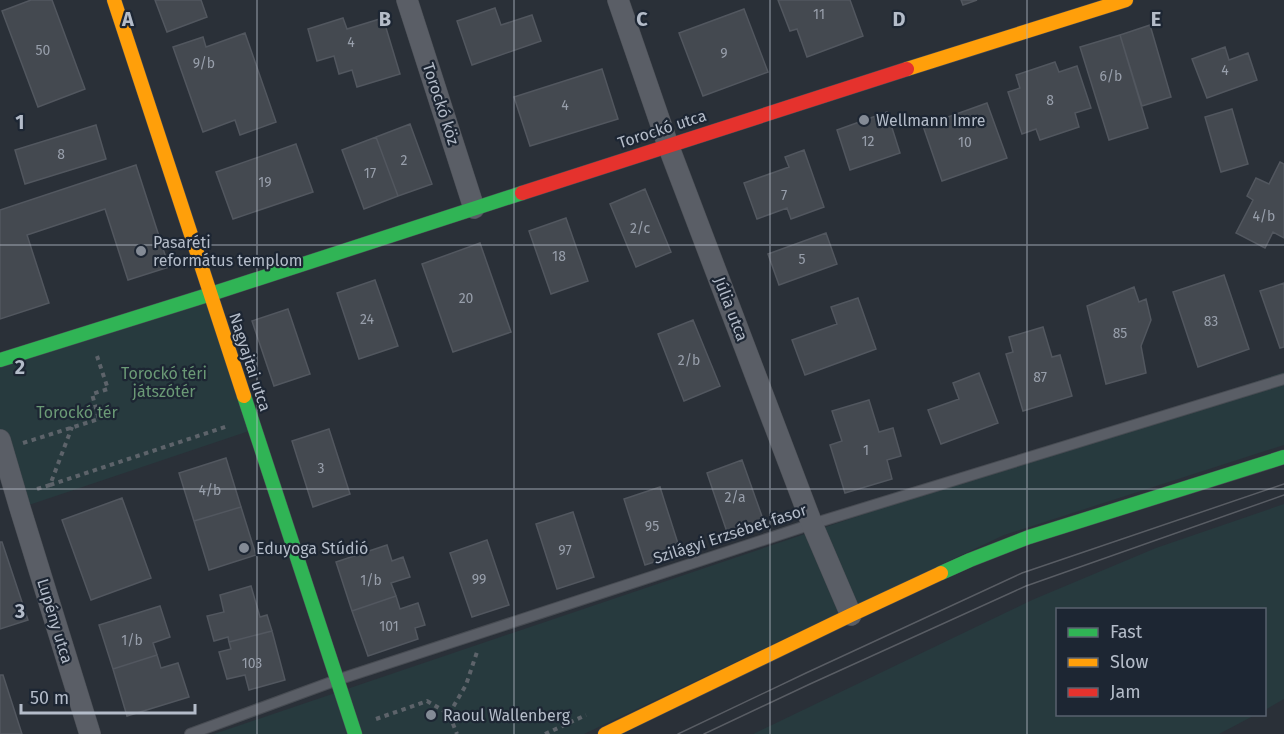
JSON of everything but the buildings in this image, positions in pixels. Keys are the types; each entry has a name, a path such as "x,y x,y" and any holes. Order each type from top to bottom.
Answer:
{"street":[{"name":"Nagyajtai utca","path":"114,0 355,734"},
{"name":"Torockó köz","path":"407,0 474,208"},
{"name":"Júlia utca","path":"618,0 668,145 812,524 851,615"},
{"name":"Torockó utca","path":"211,294 668,145 1126,0"},
{"path":"0,360 211,294"},
{"path":"1,445 18,502"},
{"path":"605,734 970,560 1029,537 1284,457"},
{"name":"Lupény utca","path":"18,502 90,734"}],"lane":[{"name":"Szilágyi Erzsébet fasor","path":"190,734 338,680 812,524 1284,379"}],"path":[{"path":"1,445 99,419 92,394 108,389 90,332"},
{"path":"18,502 50,485 252,418"},
{"path":"50,485 72,427"},
{"path":"449,714 466,685 483,632"},
{"path":"372,721 426,701 449,714 457,734"}],"green space":[{"name":"Torockó tér","path":"211,294 255,429 20,508 0,440 0,360"},
{"path":"1284,372 1284,445 1004,535 584,734 214,734"},
{"path":"1284,504 1284,699 1266,709 1266,608 1056,608 1056,716 1253,716 1219,734 753,734 1032,600 1156,548"}],"tram line":[{"path":"678,734 1022,573 1284,484"},
{"path":"704,734 1026,586 1284,495"}],"traffic: fast":[{"path":"0,360 522,193"},
{"path":"244,396 355,734"},
{"path":"941,573 1029,537 1284,457"}],"traffic: slow":[{"path":"114,0 244,396"},
{"path":"907,69 1126,0"},
{"path":"605,734 941,573"}],"traffic: jam":[{"path":"522,193 907,69"}],"place":[{"name":"Wellmann Imre","path":"864,120"},
{"name":"Pasaréti református templom","path":"141,251"},
{"name":"Eduyoga Stúdió","path":"244,548"},
{"name":"Raoul Wallenberg","path":"431,715"}],"park label":[{"name":"Torockó téri játszótér","path":"164,382"}]}
